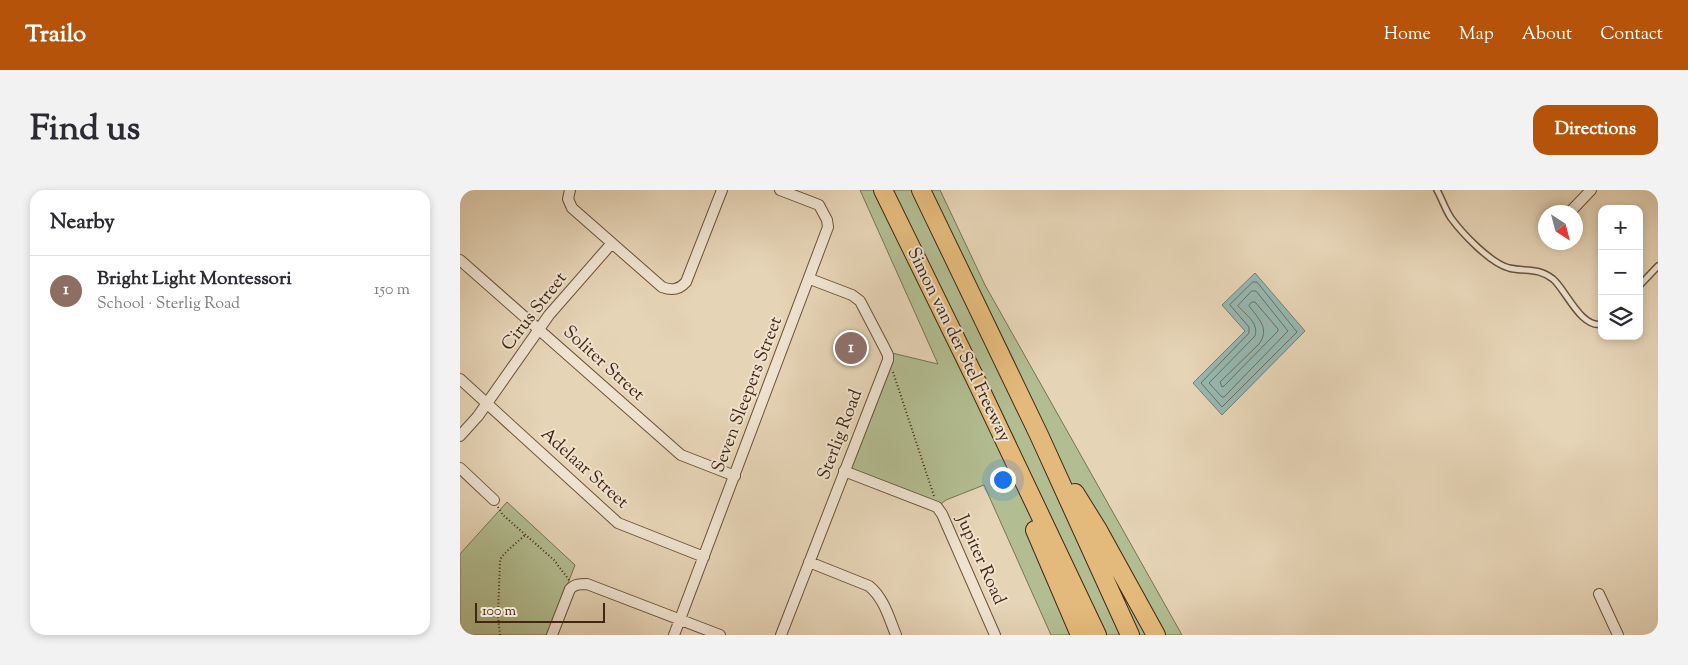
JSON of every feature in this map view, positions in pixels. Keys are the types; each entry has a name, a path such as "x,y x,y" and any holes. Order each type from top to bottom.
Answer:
{"highway":[{"name":"Simon van der Stel Freeway","path":"882,190 1098,635"},
{"name":"Simon van der Stel Freeway","path":"921,190 1039,435 1130,635"},
{"path":"1039,435 1098,530 1156,635"},
{"path":"1002,436 1004,451 1011,469 1080,635"}],"street":[{"path":"570,190 568,199 572,208 662,287 672,290 677,289 686,282 722,190"},
{"name":"Seven Sleepers Street","path":"674,635 826,237 827,220 819,205 780,190"},
{"path":"1577,205 1591,190"},
{"name":"Cirus Street","path":"460,436 487,403 539,329 612,244"},
{"name":"Soliter Street","path":"460,260 681,455 735,476"},
{"path":"810,279 852,295 860,301 888,355"},
{"name":"Sterlig Road","path":"781,635 888,360 888,355"},
{"name":"Adelaar Street","path":"460,379 618,523 704,557"},
{"path":"460,468 496,503"},
{"name":"Jupiter Road","path":"844,471 937,507 942,514 995,635"},
{"path":"809,562 869,586 875,591 882,602 896,635"},
{"path":"552,635 566,596 573,586 579,584 587,584 720,635"},
{"path":"1599,594 1618,635"}],"lane":[{"path":"1437,190 1452,219 1492,259 1509,268 1543,272 1555,280 1585,319 1598,325"},
{"path":"1643,282 1658,266"}],"path":[{"path":"888,355 937,507"},
{"path":"496,503 503,515 554,560 573,586"},
{"path":"500,635 498,616 500,560 526,534"}],"green space":[{"path":"860,190 940,190 985,285 1182,635 1051,635 984,485 946,500 937,507 844,471 892,353 938,364"},
{"path":"507,502 575,565 548,635 460,635 460,554"}],"water":[{"path":"1255,273 1305,331 1222,415 1193,383 1245,331 1222,305"}],"place":[{"name":"Bright Light Montessori","path":"851,348"}]}
